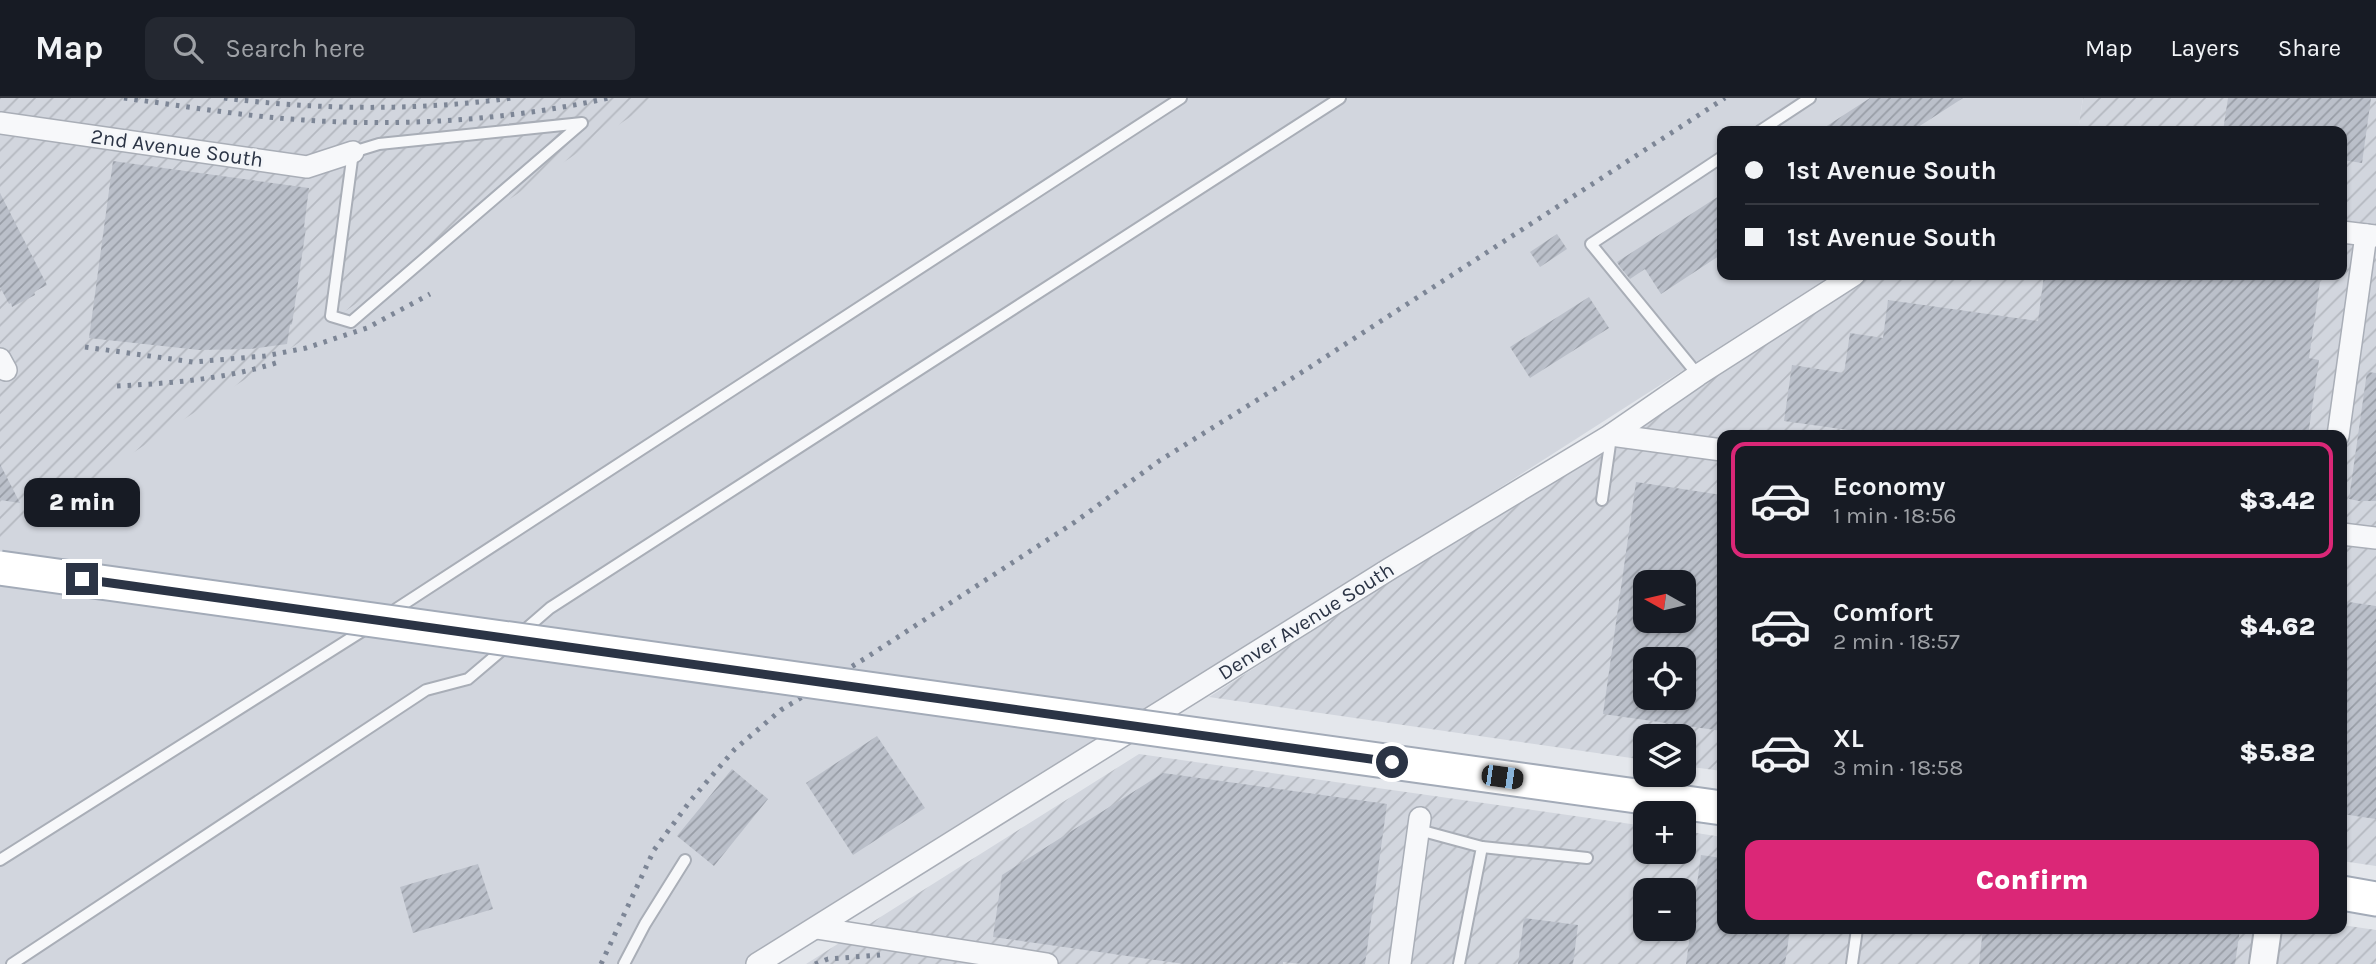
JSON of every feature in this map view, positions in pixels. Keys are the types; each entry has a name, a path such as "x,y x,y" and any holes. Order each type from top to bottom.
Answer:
{"main road":[{"path":"0,568 1717,807"},
{"path":"2347,894 2376,898"}],"street":[{"name":"2nd Avenue South","path":"0,123 307,167 353,152"},
{"path":"2339,430 2371,235 2347,233"},
{"name":"Denver Avenue South","path":"757,964 1391,568 1611,435 1845,280"},
{"path":"1611,435 1717,449"},
{"path":"2347,535 2376,538"},
{"path":"1400,964 1419,824"},
{"path":"816,928 1047,964"},
{"path":"2263,964 2267,934"}],"lane":[{"path":"0,860 428,589 1181,98"},
{"path":"12,964 426,690 468,679 550,608 1340,98"},
{"path":"1768,126 1810,98"},
{"path":"582,123 351,323 331,316 353,152 379,144 582,123"},
{"path":"1698,375 1591,244 1717,160"},
{"path":"1602,500 1611,435"},
{"path":"1419,824 1482,847 1587,858"},
{"path":"1459,964 1482,847"},
{"path":"624,964 645,924 685,860"},
{"path":"1852,964 1856,934"}],"shaded area":[{"path":"0,98 658,98 244,380 0,540"},
{"path":"48,98 2083,98 2079,126 1717,126 1717,280 1824,280 756,964 0,964 0,142"},
{"path":"2083,98 2376,98 2376,866 2347,862 2347,430 1717,430 1717,770 1696,768 1696,724 1633,724 1633,758 1209,697 1861,280 2347,280 2347,126 2079,126"},
{"path":"1139,754 1633,824 1633,864 1696,864 1696,833 1717,836 1717,934 2347,934 2347,926 2376,930 2376,964 806,964"}],"building":[{"path":"1870,98 1963,98 1920,126 1827,126"},
{"path":"2228,98 2371,98 2362,163 2347,161 2347,126 2224,126"},
{"path":"113,161 309,188 306,228 287,344 250,349 199,350 89,338"},
{"path":"0,193 47,285 12,307 0,287"},
{"path":"1717,197 1717,257 1661,294 1645,269 1630,279 1617,262"},
{"path":"1557,234 1567,249 1540,267 1530,252"},
{"path":"2043,280 2320,280 2309,358 2319,360 2309,430 1848,430 1784,421 1792,365 1844,373 1850,333 1883,338 1888,300 2038,321"},
{"path":"1589,297 1609,328 1530,378 1510,347"},
{"path":"2367,372 2376,373 2376,501 2349,499"},
{"path":"0,464 20,503 0,500"},
{"path":"1636,482 1717,494 1717,730 1696,727 1696,724 1673,724 1603,714"},
{"path":"2347,602 2376,606 2376,819 2347,815"},
{"path":"877,736 925,808 853,855 806,783"},
{"path":"732,769 768,799 714,866 677,836"},
{"path":"1163,773 1387,804 1365,964 1184,964 993,937 1002,875"},
{"path":"1701,855 1717,857 1717,934 1789,934 1785,964 1686,964 1689,941 1696,941 1696,891"},
{"path":"478,864 493,909 413,933 400,887"},
{"path":"1524,918 1578,925 1573,964 1518,964"},
{"path":"1982,934 2239,934 2235,964 1979,964"}],"railway":[{"path":"124,98 281,118 380,123 457,120 533,112 609,98"},
{"path":"224,98 331,107 404,107 512,98"},
{"path":"601,964 654,850 691,800 735,749 781,710 1075,522 1159,461 1307,369 1725,98"},
{"path":"85,347 193,362 265,356 306,348 367,328 430,294"},
{"path":"117,386 221,376 282,361"},
{"path":"815,964 828,959 880,955"}],"route":[{"path":"82,579 1392,762"}]}
